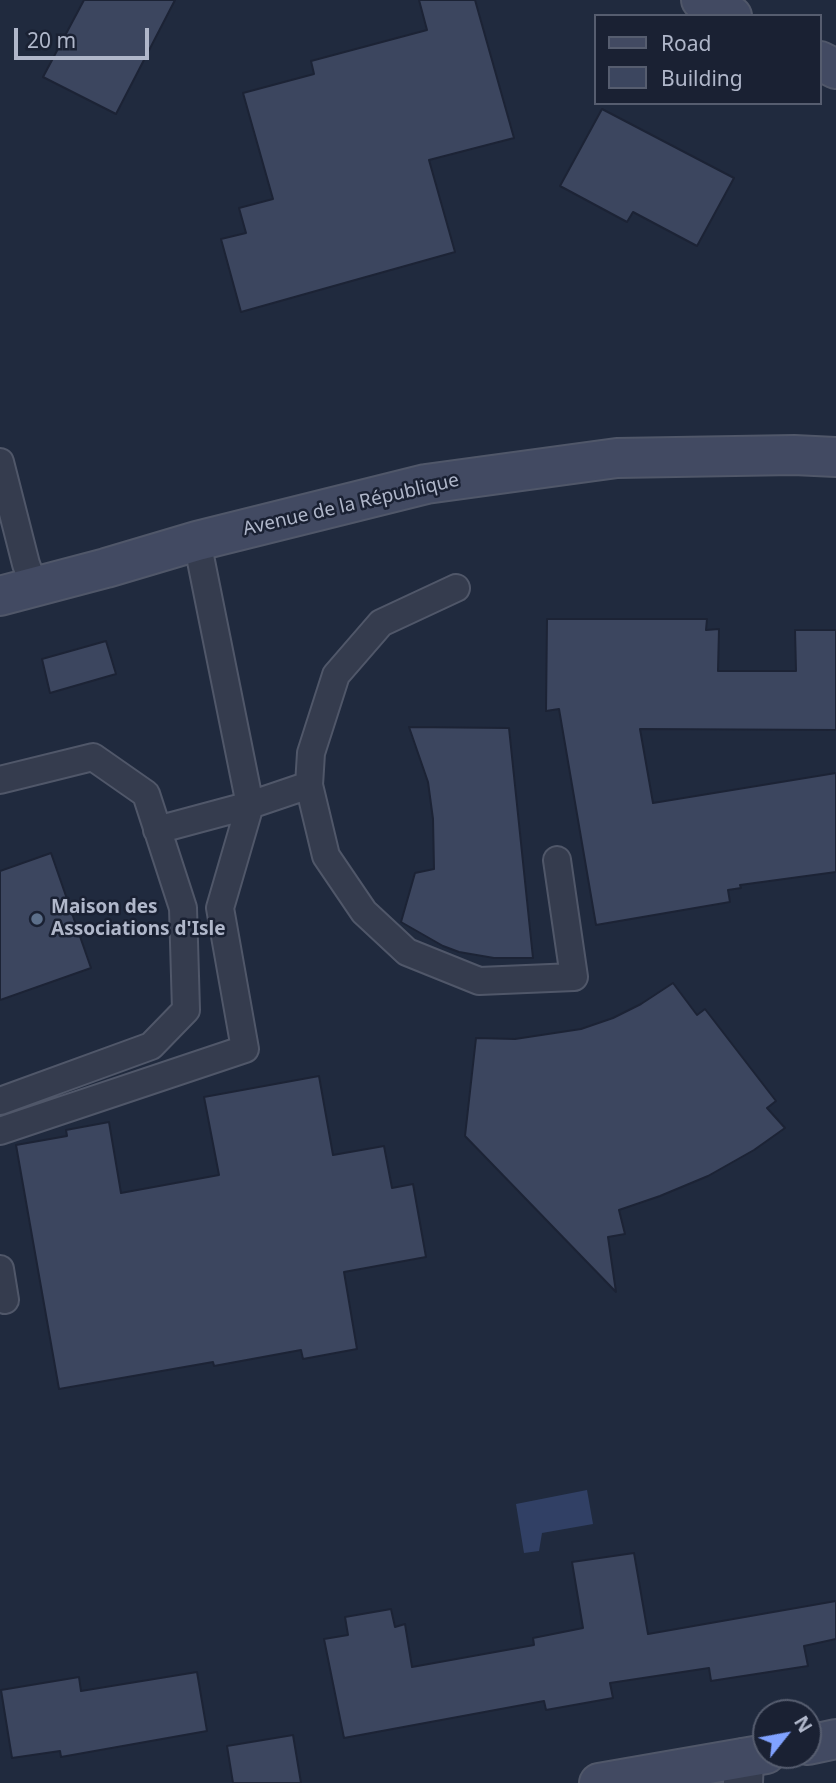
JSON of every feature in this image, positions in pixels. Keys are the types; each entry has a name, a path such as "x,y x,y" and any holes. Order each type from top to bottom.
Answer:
{"main road":[{"path":"701,0 728,14"},
{"name":"Avenue de la République","path":"17,591 197,541 426,484 617,458 794,455 836,457"},
{"path":"599,1783 751,1765"}],"lane":[{"path":"0,462 17,591"},
{"path":"0,1131 245,1049 220,908 250,805 197,541"},
{"path":"456,588 381,623 336,675 311,753 309,785 327,856 364,912 407,952 479,981 574,977 557,860"},
{"path":"0,780 93,757 146,794 183,908 186,1010 151,1046 0,1101"},
{"path":"157,830 250,805 309,785"},
{"path":"0,1269 5,1300"}],"water":[{"path":"587,1490 593,1524 542,1533 539,1551 524,1553 516,1504"}],"building":[{"path":"84,0 175,0 116,114 43,77"},
{"path":"419,0 475,0 514,138 429,160 455,252 241,312 221,239 246,233 239,208 273,199 243,93 314,74 311,61 427,30"},
{"path":"602,109 734,178 697,246 633,212 627,222 560,186"},
{"path":"547,619 707,619 706,630 719,629 718,671 796,671 795,630 836,630 836,730 640,729 653,803 836,773 836,872 740,885 741,888 728,890 730,902 596,925 559,709 546,711"},
{"path":"106,641 116,674 50,693 42,659"},
{"path":"409,727 509,728 533,958 494,958 459,952 401,922 415,873 434,869 433,819 428,782"},
{"name":"Maison des Associations d'Isle","path":"51,853 91,968 0,1000 0,871"},
{"path":"673,983 697,1015 705,1009 776,1101 767,1108 785,1128 754,1150 708,1176 619,1210 625,1234 608,1237 616,1292 465,1136 476,1038 515,1039 581,1029 613,1018 641,1004"},
{"path":"319,1076 333,1155 384,1146 392,1188 413,1184 426,1257 344,1272 357,1349 303,1359 301,1350 214,1366 213,1362 59,1389 16,1145 67,1136 66,1130 109,1122 121,1193 219,1175 204,1097"},
{"path":"634,1553 648,1634 836,1601 836,1639 804,1646 808,1666 711,1681 709,1668 610,1683 613,1698 546,1710 544,1701 344,1738 324,1639 348,1635 345,1617 391,1609 395,1627 405,1624 412,1667 534,1645 533,1638 583,1628 572,1562"},
{"path":"197,1672 207,1731 61,1757 60,1751 12,1758 1,1690 79,1677 81,1691"},
{"path":"293,1735 301,1783 233,1783 227,1746"}],"place":[{"name":"Maison des Associations d'Isle","path":"37,919"}]}
